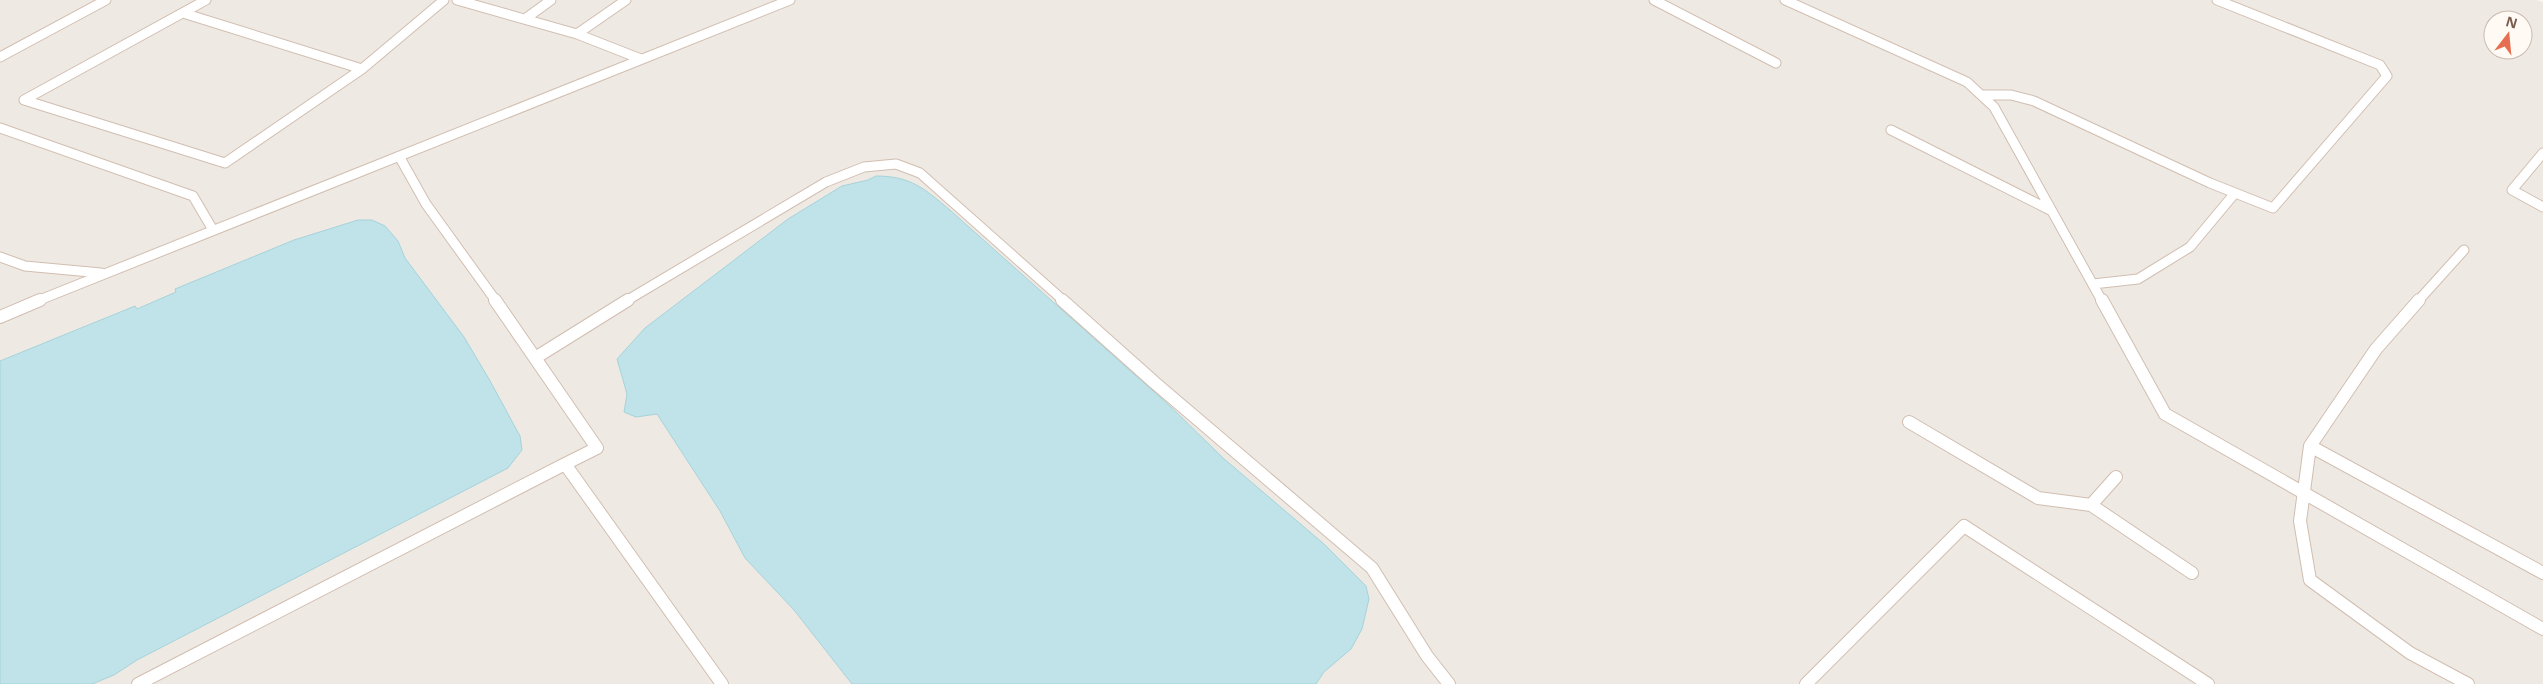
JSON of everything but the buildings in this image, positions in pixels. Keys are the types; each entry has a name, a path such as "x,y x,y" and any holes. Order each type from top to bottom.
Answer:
{"lane":[{"path":"0,57 106,0"},
{"path":"206,0 24,100 225,163 362,69 444,0"},
{"path":"458,0 577,34 641,59"},
{"path":"525,18 552,0"},
{"path":"577,34 626,0"},
{"path":"0,317 104,273 790,0"},
{"path":"1654,0 1776,62"},
{"path":"1785,0 1967,82 1994,107 2165,414 2543,629"},
{"path":"1982,95 2011,94 2034,101 2234,193 2273,208 2387,76 2380,65 2217,0"},
{"path":"183,13 362,69"},
{"path":"0,128 193,196 213,230"},
{"path":"1891,130 2052,211"},
{"path":"2543,152 2512,190 2543,207"},
{"path":"138,684 597,448 448,232 426,204 399,156"},
{"path":"535,358 687,263 826,182 864,167 896,164 920,173 1155,383 1372,568 1427,656 1449,684"},
{"path":"2093,284 2138,278 2190,247 2234,193"},
{"path":"2464,250 2376,349 2310,446 2300,521 2310,580 2410,653 2468,684"},
{"path":"0,257 25,266 104,273"},
{"path":"1909,422 2038,498 2091,505 2192,573"},
{"path":"2310,446 2543,573"},
{"path":"565,464 722,684"},
{"path":"2091,505 2116,477"},
{"path":"1806,684 1964,526 2208,684"}],"shaded area":[{"path":"0,0 2536,0 2543,2 2543,684 0,684"}],"water":[{"path":"876,176 899,178 908,181 925,190 942,203 1171,407 1223,458 1324,544 1366,586 1369,599 1362,629 1351,649 1324,672 1316,684 852,684 794,610 745,558 720,511 657,414 636,417 624,412 627,394 617,359 645,328 788,219 842,186 868,180"},
{"path":"358,220 372,220 385,226 398,241 405,258 464,337 489,379 520,436 522,450 508,468 137,660 114,675 92,684 0,684 0,361 135,306 137,309 176,292 175,289 294,240"}]}
